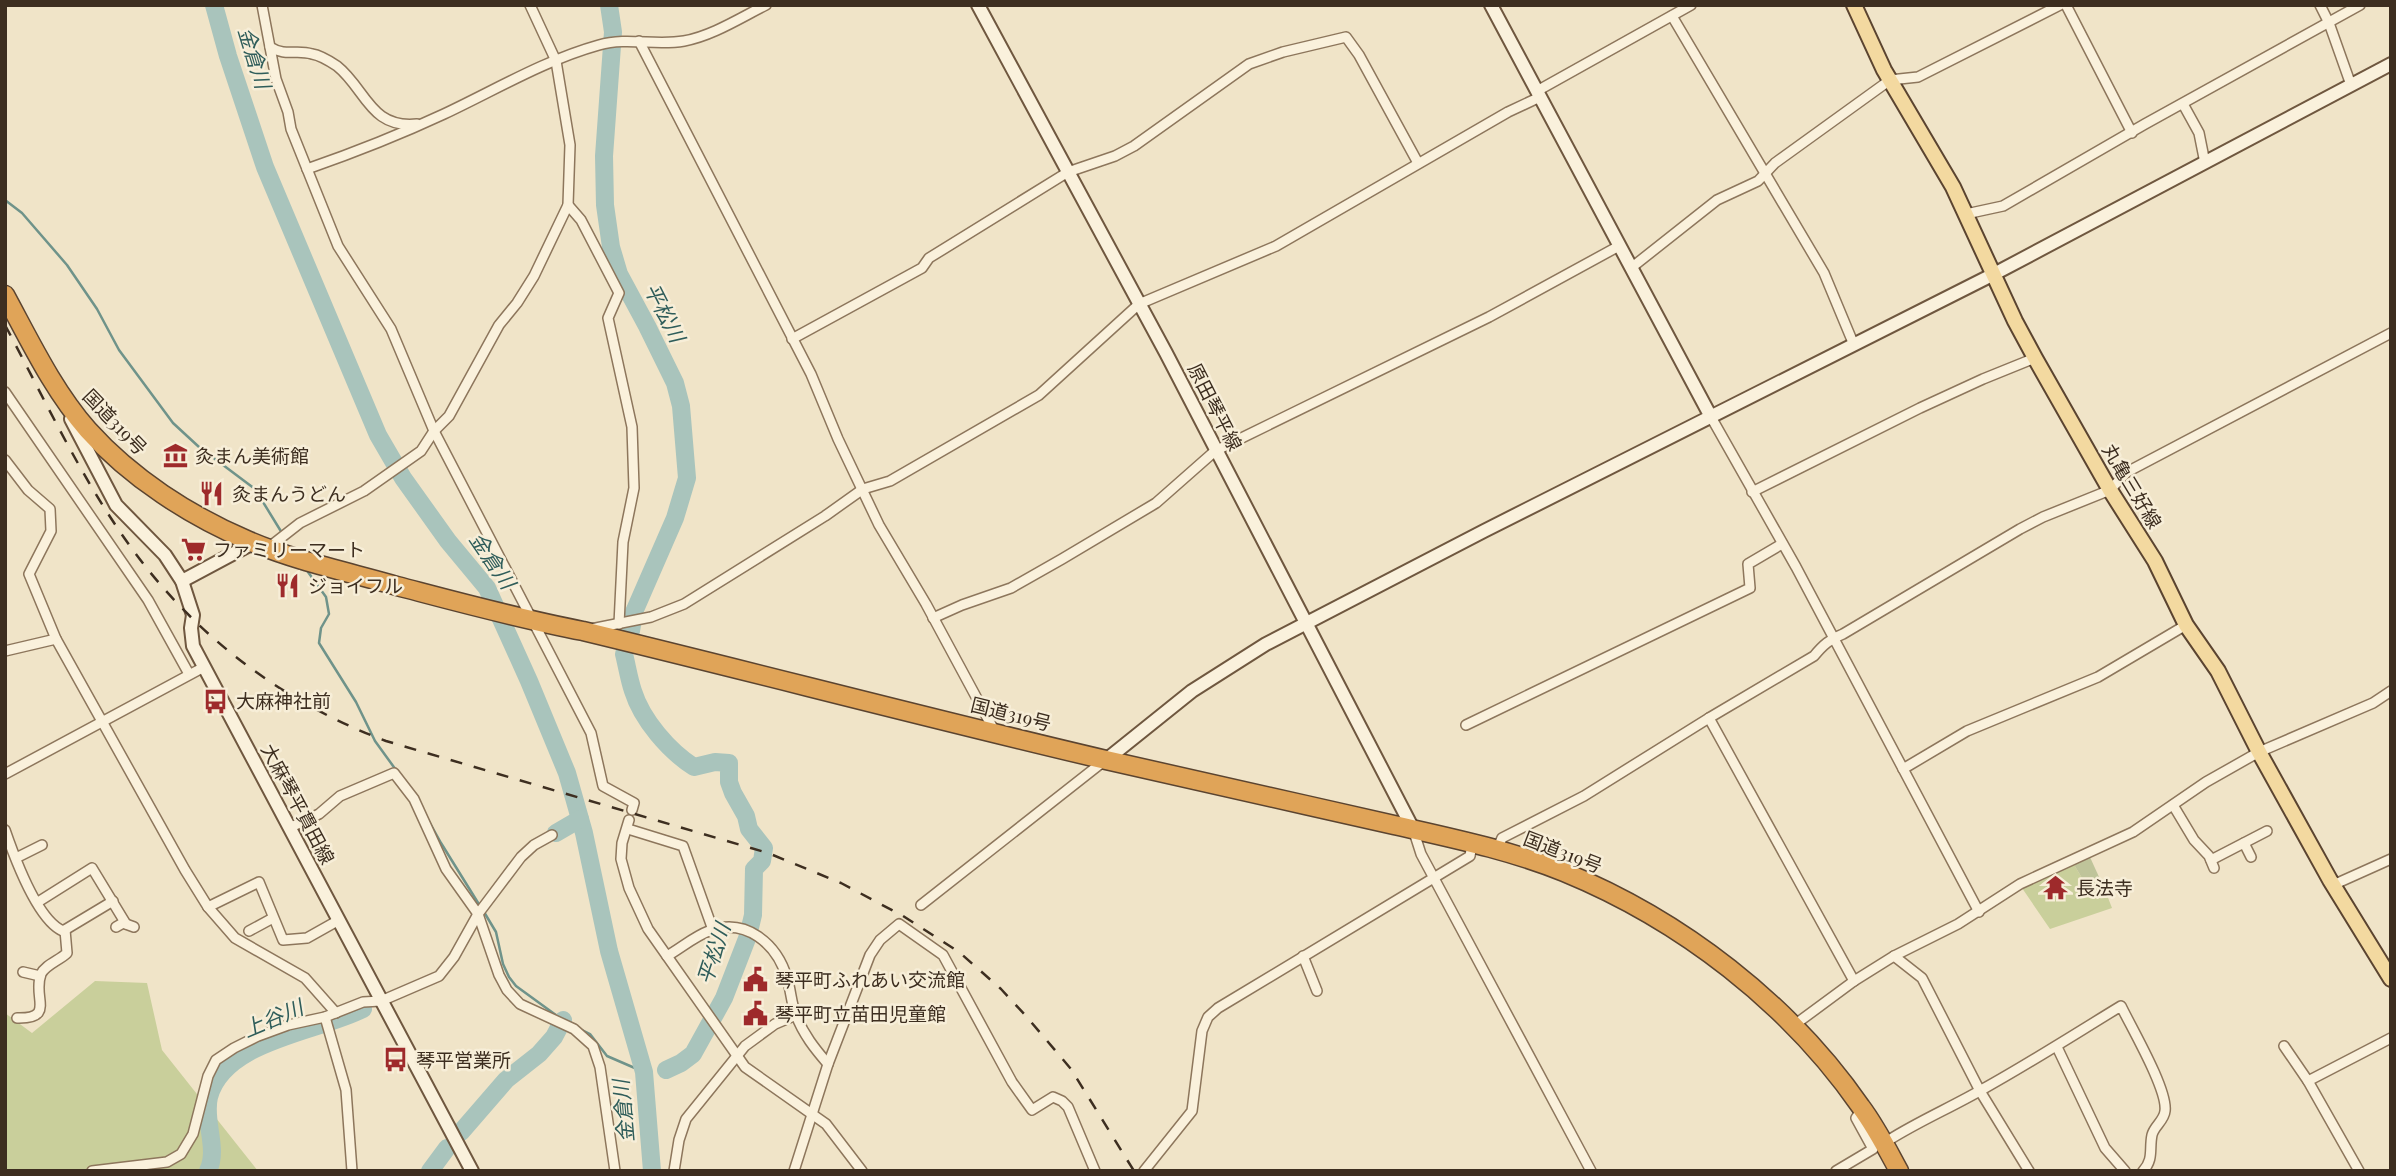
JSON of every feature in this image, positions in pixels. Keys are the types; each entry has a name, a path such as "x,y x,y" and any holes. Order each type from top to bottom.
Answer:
{"highway":[{"name":"国道319号","path":"5,295 55,387 89,431 145,480 210,522 260,546 526,620 583,631 1106,760 1413,829 1497,850 1573,876 1660,921 1757,991 1838,1076 1863,1109 1899,1171"}],"main road":[{"name":"丸亀三好線","path":"1854,5 1890,80 1953,187 2035,358 2110,490 2155,561 2186,625 2218,671 2333,886 2391,979"}],"street":[{"path":"261,5 276,79 306,169 338,246 391,328 434,431 526,620 591,733 603,786 634,803 622,844 621,859 629,888 648,929 745,1067 826,1124 862,1171"},
{"path":"182,581 260,546 372,486 421,451 434,431 449,416 499,325 534,276 568,205 570,145 556,61 530,5"},
{"path":"306,169 370,147 556,61 600,44 681,42 698,37 766,5"},
{"name":"原田琴平線","path":"978,5 1139,304 1413,829"},
{"path":"1491,5 1752,492 1834,638 1979,912"},
{"path":"583,631 651,617 684,604 825,516 863,489 890,481 1039,395 1139,304 1276,246 1691,5"},
{"path":"1631,268 1717,200 1758,181 1775,163 1890,80 1918,77 2060,5"},
{"path":"2066,5 2132,133"},
{"path":"2320,5 2351,85"},
{"path":"1966,214 2003,206 2360,5"},
{"path":"1672,16 1824,273 1854,345"},
{"path":"792,339 922,268 929,258 1068,172 1115,156 1134,146 1249,64 1283,52 1346,37 1359,55 1418,163"},
{"path":"639,41 811,374 879,525 995,732"},
{"path":"270,47 279,53 312,53 337,66 382,118 410,125 420,124"},
{"path":"921,905 1192,691 1266,644 1994,274 2391,64"},
{"path":"2183,104 2199,133 2206,163"},
{"path":"568,205 580,220 619,293 608,318 632,427 634,488 623,542 619,624"},
{"path":"933,618 1011,589 1074,552 1156,503 1215,451 1489,317 1619,246"},
{"path":"1497,850 1502,838 1584,796 1814,656 1823,644 2043,517 2110,490 2127,472 2391,333"},
{"path":"1752,492 1920,408 2035,358"},
{"name":"大麻琴平貫田線","path":"55,387 116,505 165,555 182,581 193,615 193,646 472,1171"},
{"path":"5,392 148,600 189,674"},
{"path":"5,460 28,490 50,509 51,531 29,574 56,639 185,870 208,907 235,938 305,978 336,1013"},
{"path":"1466,725 1750,588 1748,564 1782,544"},
{"path":"1903,769 1967,732 2098,677 2186,625"},
{"path":"5,651 56,639"},
{"path":"5,774 204,667"},
{"path":"1793,1026 1854,981 1894,956 1979,912 2020,884 2133,832 2206,782 2259,752 2391,691"},
{"path":"1709,718 1854,981"},
{"path":"289,828 319,814 340,796 394,773 414,799 446,869 478,914 499,975 507,990 520,1004 574,1029 593,1046 600,1068 615,1171"},
{"path":"2173,805 2187,838 2212,864 2267,831"},
{"path":"629,820 683,846 713,930"},
{"path":"1413,829 1421,854 1591,1171"},
{"path":"5,830 38,902 49,920 58,928 65,930 113,901"},
{"path":"93,1171 167,1162 184,1152 193,1134 208,1076 216,1060 258,1036 288,1025 325,1017 363,1002 381,1001 439,976 454,957 478,914 521,857 534,845 552,835"},
{"path":"2244,843 2251,857"},
{"path":"1150,1168 1192,1111 1202,1031 1208,1017 1303,956 1470,856 1472,844"},
{"path":"16,858 42,845"},
{"path":"2333,886 2391,859"},
{"path":"38,902 92,868 125,926"},
{"path":"208,907 259,882 283,940 306,938 339,920"},
{"path":"249,931 273,918"},
{"path":"794,1171 828,1064 870,955 880,940 899,924 943,955 1012,1082 1032,1110 1054,1097 1068,1107 1095,1171"},
{"path":"667,956 713,930 742,929 759,934 777,955 788,978 796,1015 810,1042 828,1064"},
{"path":"16,1018 36,1017 40,1011 40,976 43,970 68,953 65,930"},
{"path":"1303,956 1317,991"},
{"path":"1894,956 1922,978 1980,1091 2029,1171"},
{"path":"23,972 40,976"},
{"path":"1889,1140 2057,1047 2121,1006 2158,1082 2165,1111 2161,1122 2152,1132 2151,1158 2143,1171"},
{"path":"674,1171 686,1119 737,1054 775,1024 796,1015"},
{"path":"325,1017 346,1090 352,1171"},
{"path":"2308,1081 2391,1038"},
{"path":"2284,1046 2308,1081 2359,1171"},
{"path":"2057,1047 2105,1148 2125,1171"},
{"path":"1836,1171 1873,1149 1856,1118 1863,1109"}],"green space":[{"path":"2089,855 2105,890 2092,895 2073,863"},
{"path":"2073,863 2092,895 2105,890 2112,908 2050,929 2022,888"},
{"path":"95,981 147,983 162,1050 258,1171 5,1171 5,1013 32,1033"}],"waterway":[{"name":"金倉川","path":"214,5 265,167 378,435 403,478 448,541 487,588 567,773 584,833 609,951 644,1072 652,1171"},
{"name":"平松川","path":"609,5 613,32 604,156 605,205 611,247 619,274 675,383 681,406 687,478 675,518 634,612 631,631"},
{"path":"5,200 22,213 67,265 97,309 119,350 173,423 199,447 255,489 282,533"},
{"path":"308,572 326,597 329,614 321,628 319,643 356,702 375,741 396,770"},
{"name":"平松川","path":"624,654 637,702 666,744 694,767 715,762 729,763 729,782 733,793 746,816 749,829 764,848 762,861 754,869 753,915 748,936 724,998 693,1054 666,1070"},
{"path":"426,816 480,906"},
{"name":"上谷川","path":"556,833 580,819"},
{"path":"484,912 496,932 503,964 509,977 516,986 560,1018"},
{"name":"上谷川","path":"208,1171 212,1153 209,1097 218,1078 233,1062 275,1040 363,1009"},
{"path":"461,1132 506,1080 539,1054 554,1037 563,1020"},
{"path":"578,1028 590,1034 607,1056 644,1072"},
{"path":"430,1171 447,1148"}],"railway":[{"path":"5,325 76,461 125,539 150,573 178,604 240,660 309,706 386,741 768,853 841,883 903,916 959,952 1001,989 1026,1016 1071,1069 1134,1171"}],"place":[{"name":"灸まん美術館","path":"175,456"},
{"name":"灸まんうどん","path":"212,494"},
{"name":"ファミリーマート","path":"193,550"},
{"name":"ジョイフル","path":"288,586"},
{"name":"大麻神社前","path":"216,701"},
{"name":"長法寺","path":"2056,888"},
{"name":"琴平町ふれあい交流館","path":"755,980"},
{"name":"琴平町立苗田児童館","path":"755,1014"},
{"name":"琴平営業所","path":"396,1060"}]}
